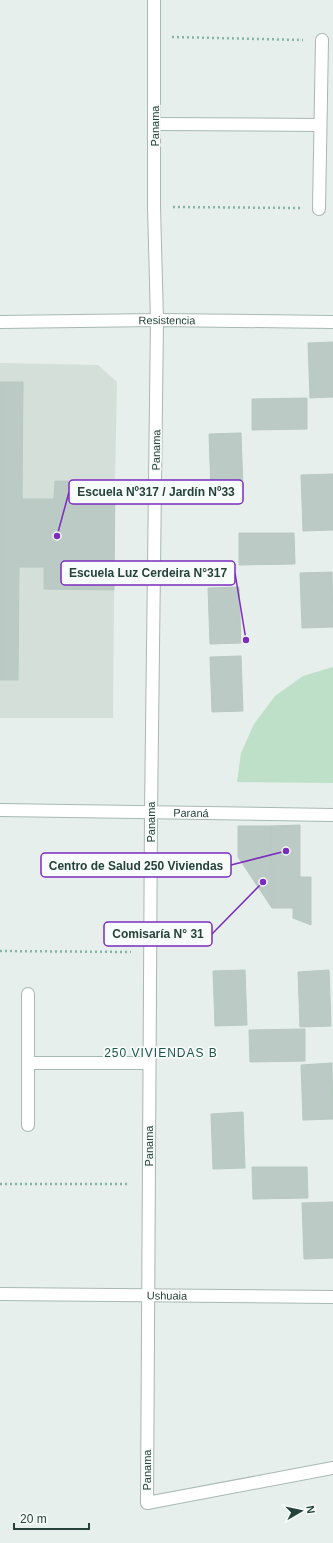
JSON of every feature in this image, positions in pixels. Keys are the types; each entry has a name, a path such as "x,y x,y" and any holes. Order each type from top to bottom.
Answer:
{"street":[{"name":"Panama","path":"154,0 154,207 158,320 151,813 147,1503 333,1468"},
{"path":"319,209 322,40"},
{"path":"155,124 320,125"},
{"name":"Resistencia","path":"0,322 158,320 333,322"},
{"name":"Paraná","path":"0,810 333,816"},
{"path":"28,994 28,1125"},
{"path":"28,1063 149,1063"},
{"name":"Ushuaia","path":"0,1294 333,1297"}],"path":[{"path":"155,36 322,40"},
{"path":"154,207 319,209"},
{"path":"0,951 150,953"},
{"path":"0,1184 149,1185"}],"shaded area":[{"path":"0,363 98,365 117,382 113,718 0,718"}],"green space":[{"path":"333,667 333,783 237,782 241,753 254,724 275,696 303,676"}],"building":[{"path":"333,342 333,397 310,398 308,343"},
{"path":"0,382 23,382 22,499 54,499 55,481 115,482 114,590 44,589 44,567 19,567 18,680 0,680"},
{"path":"307,398 307,429 252,430 252,399"},
{"path":"241,433 243,489 211,490 209,434"},
{"path":"333,474 333,530 303,531 301,475"},
{"path":"239,533 294,533 295,564 239,565"},
{"path":"332,572 333,627 302,628 300,573"},
{"path":"239,587 241,643 210,644 208,588"},
{"path":"241,656 243,711 212,712 210,657"},
{"path":"300,825 300,877 311,877 311,925 293,918 293,908 272,908 271,826"},
{"path":"238,826 271,826 272,908 238,857"},
{"path":"245,970 247,1025 215,1026 213,971"},
{"path":"329,970 331,1026 300,1027 298,972"},
{"path":"305,1029 305,1061 250,1062 249,1030"},
{"path":"332,1063 333,1119 303,1120 301,1065"},
{"path":"243,1112 245,1168 213,1169 211,1114"},
{"path":"252,1167 307,1167 308,1198 253,1199"},
{"path":"333,1202 333,1258 304,1259 302,1203"}],"place":[{"name":"Escuela Nº317 / Jardín Nº33","path":"57,536"},
{"name":"Escuela Luz Cerdeira N°317","path":"246,640"},
{"name":"Centro de Salud 250 Viviendas","path":"286,851"},
{"name":"Comisaría N° 31","path":"263,882"}],"district":[{"name":"250 VIVIENDAS B","path":"161,1053"}]}
